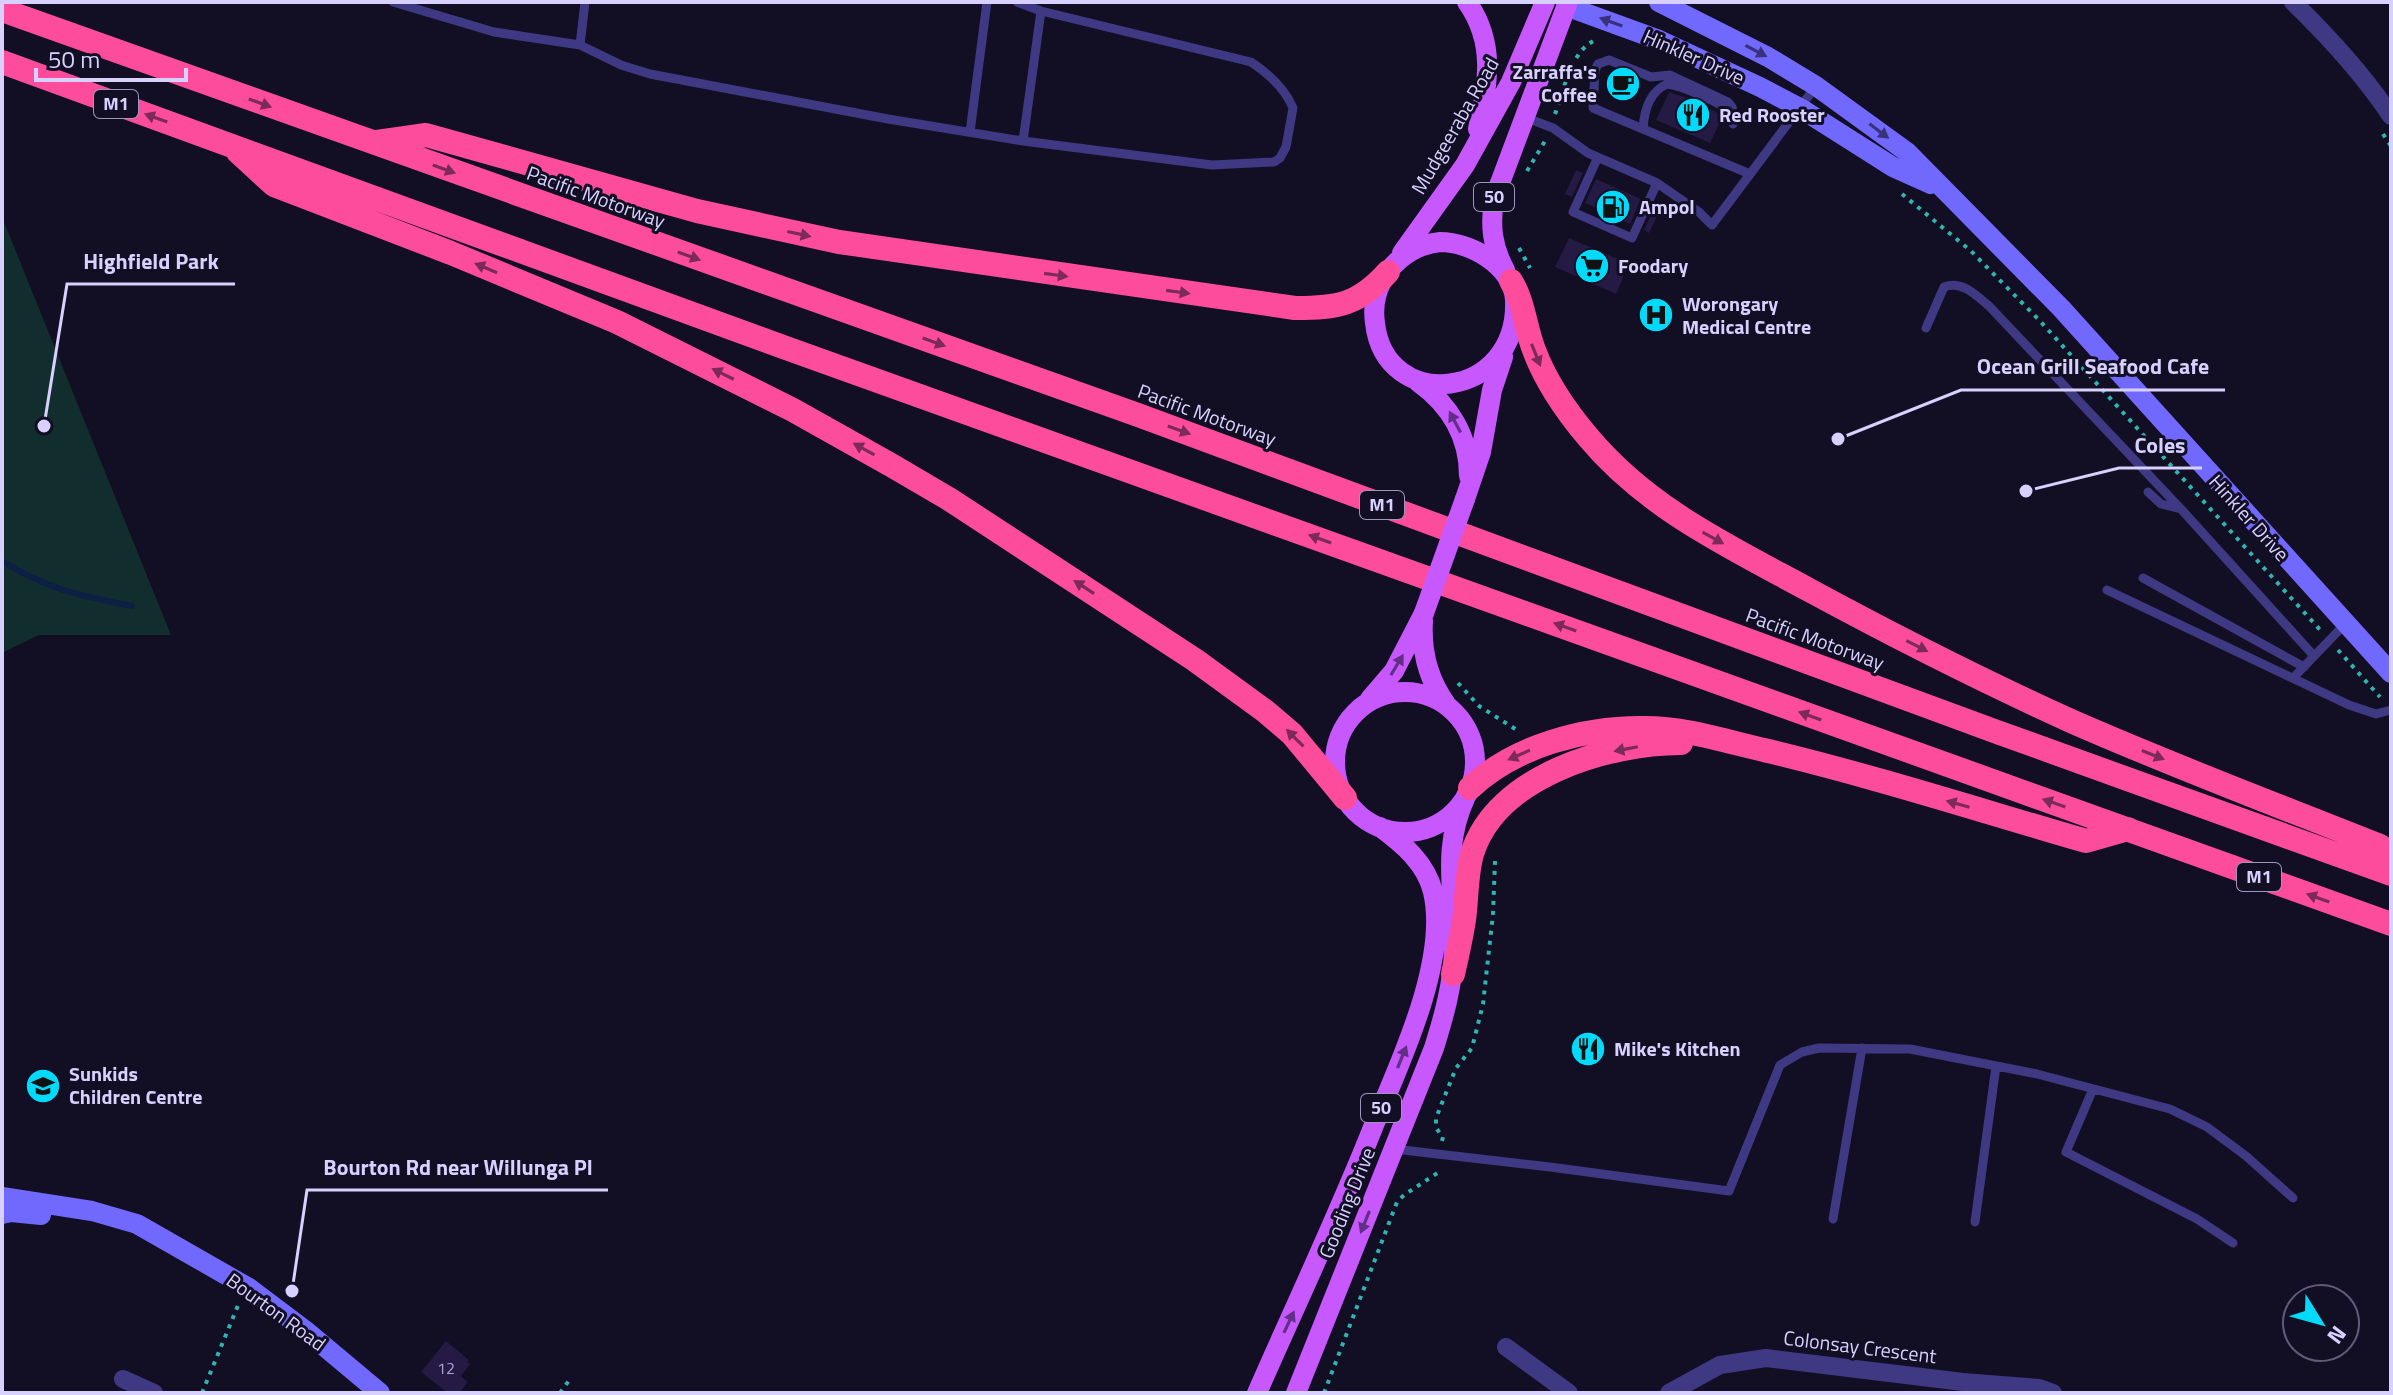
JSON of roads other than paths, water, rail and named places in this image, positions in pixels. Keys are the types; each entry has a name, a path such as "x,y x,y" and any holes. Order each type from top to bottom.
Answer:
{"highway":[{"name":"Pacific Motorway","path":"2,10 1138,415 2391,874"},
{"name":"M1","path":"2,62 786,348 2391,924"},
{"path":"371,143 426,135 655,200 839,242 1295,308 1328,308 1351,302 1368,292 1390,269"},
{"path":"230,145 274,185 451,253 617,322 727,376 891,465 949,499 1182,651 1265,711 1292,734 1345,798"},
{"path":"1517,277 1527,329 1541,366 1570,415 1610,462 1665,509 1848,611 1995,686 2105,736 2380,846 2391,854"},
{"path":"1468,792 1496,767 1530,751 1566,739 1611,730 1646,728 1679,731 1816,762 2086,841 2128,829"},
{"path":"1453,974 1471,856 1485,826 1518,790 1573,764 1635,747 1689,743 1759,749"}],"main road":[{"name":"50","path":"1467,2 1484,34 1489,58 1474,149"},
{"name":"Mudgeeraba Road","path":"1390,269 1474,149 1511,82 1545,2"},
{"name":"Hinkler Drive","path":"1659,2 1768,57 1816,86 1907,152 2061,308 2391,673"},
{"name":"50","path":"1380,827 1359,814 1345,798 1338,782 1334,758 1344,728 1389,678 1423,614 1481,452 1492,390 1515,313 1517,277 1494,246 1491,215 1496,189 1562,3"},
{"name":"Hinkler Drive","path":"1562,3 1719,67 1800,108 1893,167 1942,189"},
{"path":"1448,190 1504,125 1524,117"},
{"path":"1390,269 1412,250 1446,242 1479,253 1517,277"},
{"name":"50","path":"1390,269 1375,301 1375,326 1383,350 1393,363 1431,392 1455,421 1468,459 1466,495"},
{"path":"1405,373 1433,383 1461,382 1487,369 1501,355 1508,342"},
{"name":"50","path":"1423,614 1423,647 1428,670 1438,692 1466,729 1474,753 1474,770 1468,792"},
{"path":"1361,707 1382,695 1405,692 1436,700 1451,710"},
{"path":"1380,827 1404,831 1429,827 1449,816 1468,792"},
{"name":"Gooding Drive","path":"1296,1393 1446,1011 1453,974 1450,850 1454,824 1468,792"},
{"name":"Gooding Drive","path":"1257,1393 1330,1232 1411,1035 1424,995 1434,931 1432,891 1415,857 1380,827"},
{"name":"Bourton Road","path":"2,1197 92,1211 137,1224 249,1288 380,1393"},
{"name":"Bourton Road","path":"2,1214 11,1212 91,1220 166,1240"}],"street":[{"path":"2293,2 2324,32 2391,116"},
{"path":"1506,1347 1569,1393"},
{"name":"Colonsay Crescent","path":"1669,1393 1720,1365 1766,1358 2039,1388 2053,1393"},
{"path":"123,1379 154,1393"}],"lane":[{"path":"393,2 494,32 580,45 621,65 650,74 888,119 1023,141 1212,165 1274,162 1280,158 1286,147 1293,108 1282,88 1251,62 1041,11 1017,2"},
{"path":"580,45 585,2"},
{"path":"970,132 987,2"},
{"path":"1023,141 1041,11"},
{"path":"1643,129 1650,100 1657,89 1667,84 1726,108 1733,119 1732,107 1728,102 1670,75 1651,77 1609,60 1598,64 1593,108 1750,174"},
{"path":"1524,117 1550,127 1588,153 1657,183 1699,212 1712,225 1816,86"},
{"path":"1598,157 1573,212 1632,238 1657,183"},
{"path":"1926,328 1944,287 1956,285 1971,291 1989,306 2181,509 2314,656"},
{"path":"2148,492 2161,504 2181,509"},
{"path":"2143,578 2304,667"},
{"path":"2107,590 2365,710 2376,714 2391,710"},
{"path":"2293,678 2346,623"},
{"path":"1394,1149 1729,1191 1780,1065 1802,1052 1819,1048 1910,1049 1996,1066 2170,1109 2207,1127 2246,1156 2293,1198"},
{"path":"1833,1219 1862,1048"},
{"path":"1975,1222 1996,1066"},
{"path":"2093,1089 2066,1152 2197,1219 2233,1243"}],"waterway":[{"path":"2,561 64,590 132,606"}],"place":[{"name":"Zarraffa's Coffee","path":"1623,84"},
{"name":"Red Rooster","path":"1693,115"},
{"name":"Ampol","path":"1613,207"},
{"name":"Foodary","path":"1592,266"},
{"name":"Worongary Medical Centre","path":"1656,315"},
{"name":"Highfield Park","path":"44,426"},
{"name":"Ocean Grill Seafood Cafe","path":"1838,439"},
{"name":"Coles","path":"2026,491"},
{"name":"Mike's Kitchen","path":"1588,1049"},
{"name":"Sunkids Children Centre","path":"43,1086"},
{"name":"Bourton Rd near Willunga Pl","path":"292,1291"}]}
